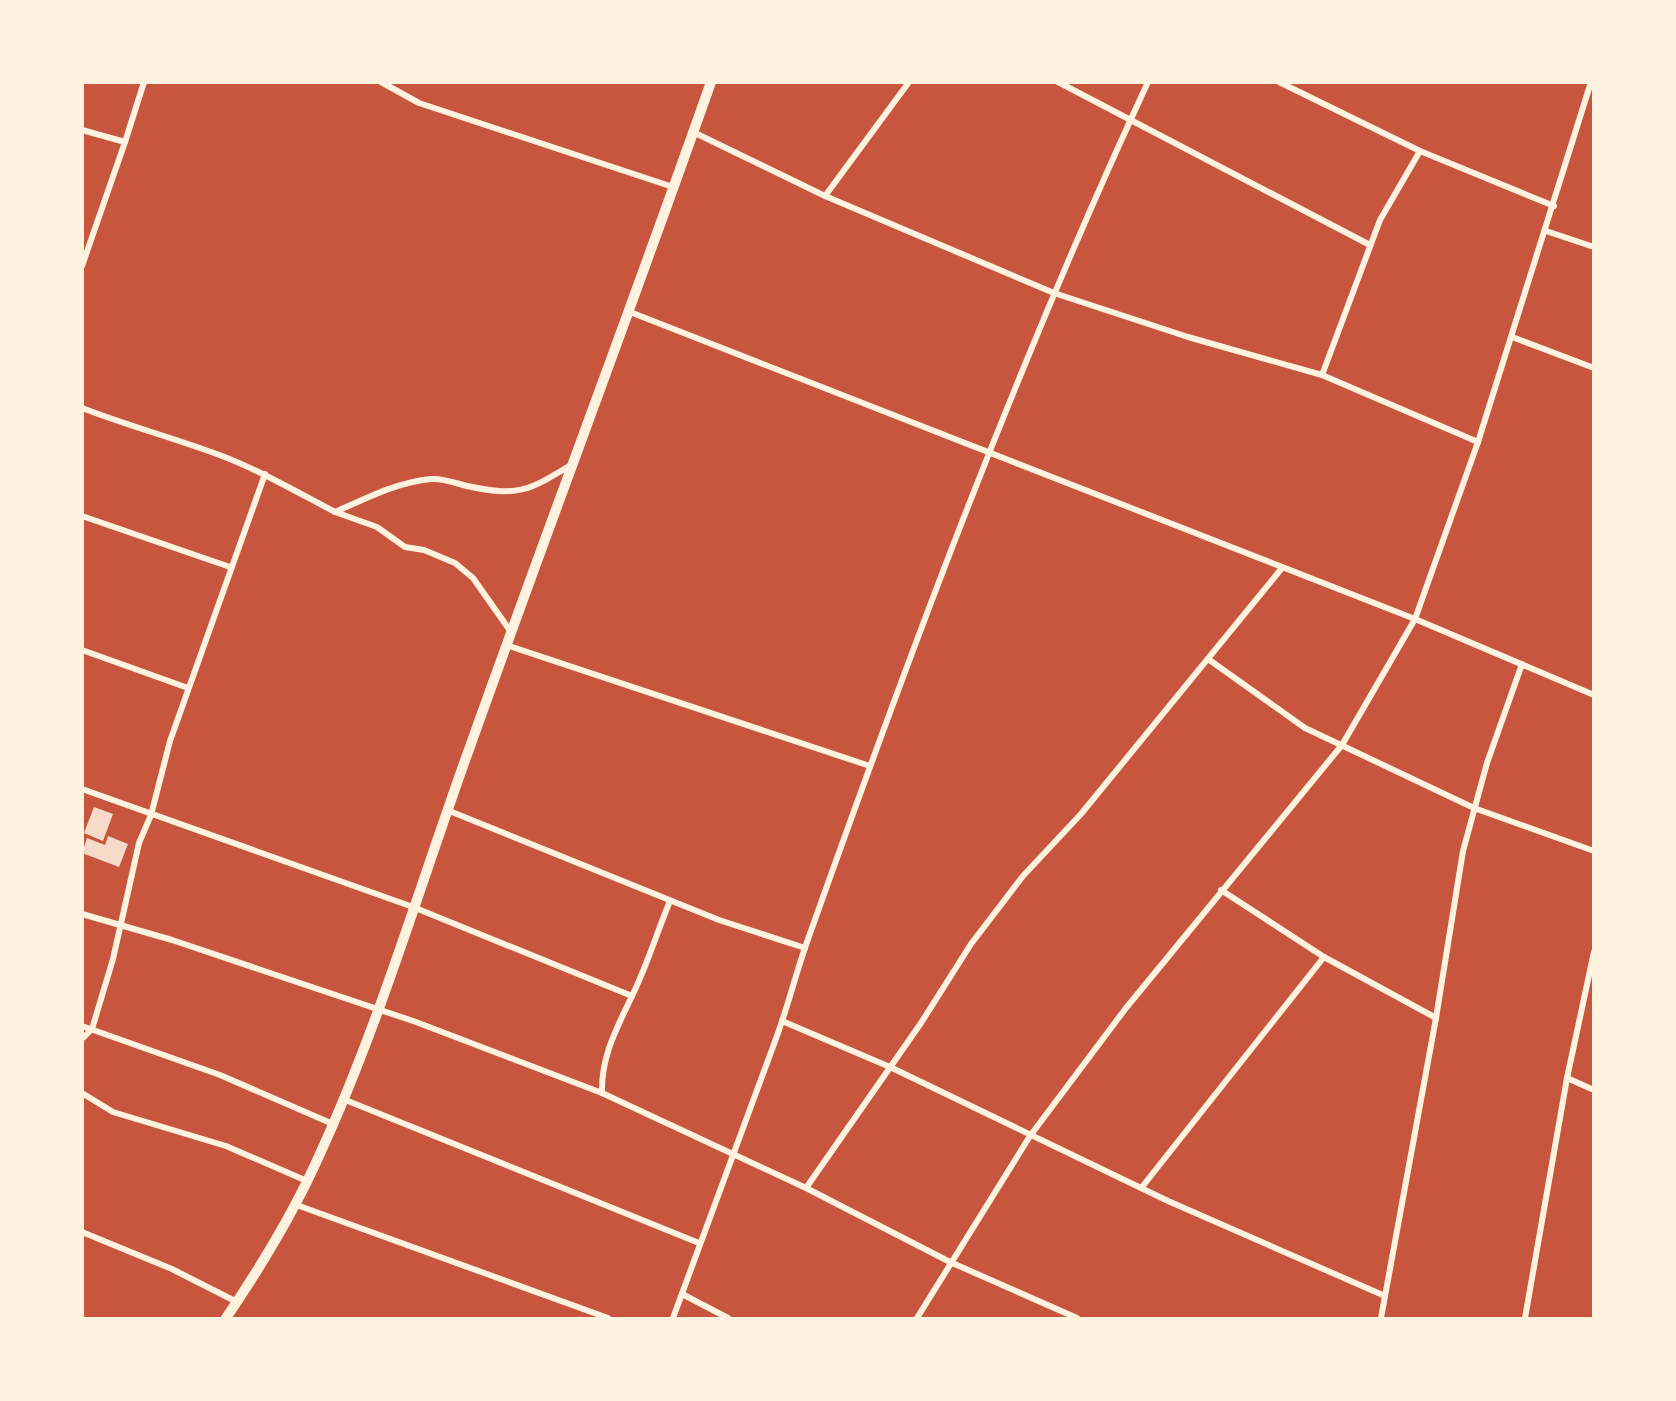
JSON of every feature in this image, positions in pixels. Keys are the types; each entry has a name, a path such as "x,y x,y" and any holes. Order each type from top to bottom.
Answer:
{"street":[{"path":"83,265 144,82"},
{"path":"381,82 419,103 673,187"},
{"path":"226,1318 307,1181 333,1124 378,1011 412,907 571,465 630,312 711,82"},
{"path":"825,196 909,82"},
{"path":"1058,82 1370,245"},
{"path":"673,1318 782,1021 805,948 870,766 990,450 1054,293 1148,82"},
{"path":"1279,82 1420,151 1554,206"},
{"path":"916,1318 1030,1136 1126,1008 1342,745 1415,619 1478,442 1554,206 1591,82"},
{"path":"82,130 125,142"},
{"path":"693,132 825,196 1054,293 1188,337 1322,375 1478,442"},
{"path":"1322,375 1380,220 1420,151"},
{"path":"1546,231 1593,248"},
{"path":"630,312 990,450 1415,619 1593,695"},
{"path":"1512,337 1593,368"},
{"path":"82,408 126,426 216,453 265,474 334,512 377,527 405,547 424,550 455,564 473,578 511,632"},
{"path":"334,512 384,491 429,479 496,492 521,491 571,465"},
{"path":"82,1039 92,1029 120,926 139,843 151,815 170,741 265,474"},
{"path":"82,516 230,567"},
{"path":"806,1188 890,1067 971,944 1023,876 1081,814 1282,568"},
{"path":"506,645 870,766"},
{"path":"82,650 188,688"},
{"path":"1208,659 1305,728 1474,808 1593,851"},
{"path":"1381,1318 1436,1018 1463,851 1487,763 1522,664"},
{"path":"82,789 412,907 632,996"},
{"path":"447,810 670,901 805,948"},
{"path":"1221,890 1324,957 1436,1018"},
{"path":"602,1092 602,1076 612,1037 632,996 670,901"},
{"path":"82,914 172,940 416,1022 602,1092 806,1188 950,1262 1077,1318"},
{"path":"1525,1318 1567,1078 1593,952"},
{"path":"1142,1187 1324,957"},
{"path":"782,1021 890,1067 1030,1136 1385,1296"},
{"path":"82,1026 220,1075 333,1124"},
{"path":"1567,1078 1593,1089"},
{"path":"82,1093 113,1112 226,1146 307,1181"},
{"path":"343,1099 699,1243"},
{"path":"294,1204 608,1318"},
{"path":"82,1232 172,1269 237,1302"},
{"path":"682,1294 728,1318"}],"building":[{"path":"94,807 113,814 103,841 84,833"},
{"path":"108,836 128,844 119,867 82,853 87,838 105,845"}]}
